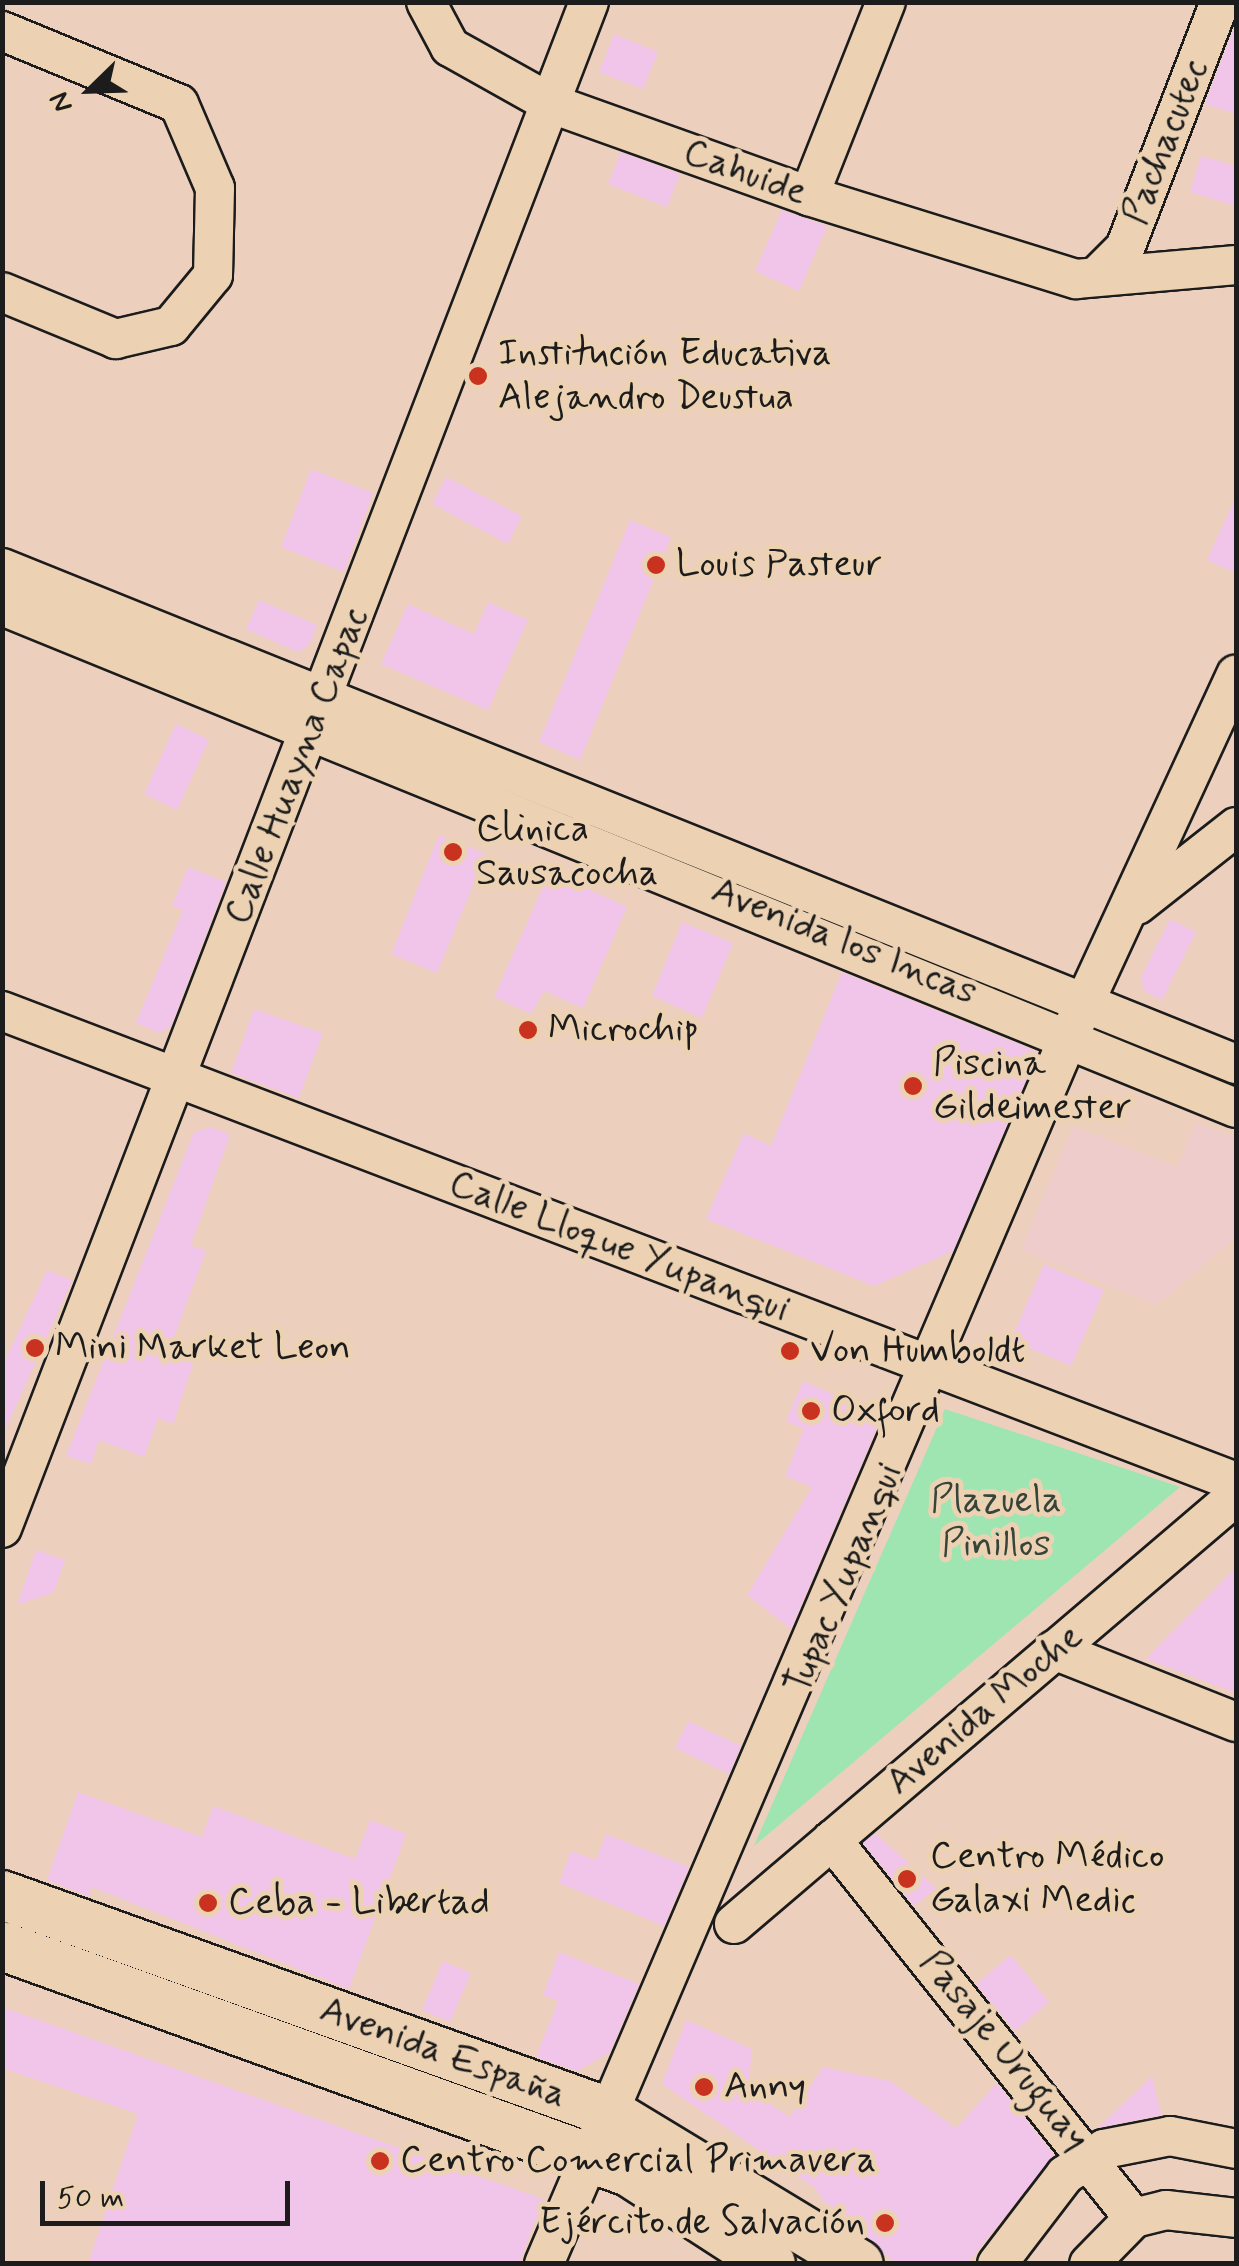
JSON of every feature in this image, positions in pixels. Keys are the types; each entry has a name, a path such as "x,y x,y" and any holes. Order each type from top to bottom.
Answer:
{"main road":[{"name":"Avenida España","path":"2,1895 608,2112 859,2264"},
{"name":"Avenida España","path":"2,1946 587,2154 771,2264"}],"street":[{"name":"Cahuide","path":"426,2 450,47 552,104 809,196 1056,275 1236,265"},
{"name":"Calle Huayna Capac","path":"2,1528 589,2"},
{"path":"809,196 886,2"},
{"name":"Pachacutec","path":"1100,273 1125,248 1220,2"},
{"path":"2,31 179,104 215,188 214,275 171,326 116,340 2,292"},
{"name":"Avenida los Incas","path":"2,568 326,691 1087,998 1236,1064"},
{"name":"Avenida los Incas","path":"2,606 312,727 1070,1034 1236,1108"},
{"name":"Tupac Yupanqui","path":"544,2264 587,2154 935,1367 1070,1034 1131,910 1236,674"},
{"path":"1131,910 1236,827"},
{"name":"Calle Lloque Yupanqui","path":"2,1012 1236,1482"},
{"name":"Avenida Moche","path":"734,1924 1236,1496"},
{"path":"1054,1650 1236,1722"},
{"name":"Pasaje Uruguay","path":"832,1840 1090,2156 1134,2218"},
{"path":"997,2264 1090,2156 1170,2136 1236,2148"},
{"path":"1089,2264 1134,2218 1166,2210 1236,2218"}],"shaded area":[{"path":"1196,1122 1236,1139 1236,1237 1157,1305 1021,1250 1073,1126 1177,1167"}],"green space":[{"name":"Plazuela Pinillos","path":"945,1409 1180,1487 754,1846"}],"building":[{"path":"1236,25 1236,114 1205,104"},
{"path":"614,34 658,52 643,89 599,72"},
{"path":"621,152 680,174 667,207 608,184"},
{"path":"1201,156 1236,166 1236,206 1190,192"},
{"path":"782,210 827,226 799,291 755,271"},
{"path":"311,469 373,493 344,572 281,547"},
{"path":"446,477 522,516 508,544 432,504"},
{"path":"1236,496 1236,573 1207,560"},
{"path":"630,520 671,537 580,760 539,742"},
{"path":"259,600 317,625 309,645 298,652 246,629"},
{"path":"488,602 528,620 488,710 381,664 408,604 474,634"},
{"path":"176,724 209,740 177,810 144,794"},
{"path":"439,835 486,854 437,973 391,954"},
{"path":"188,867 226,882 171,1026 159,1033 136,1023 183,910 172,906"},
{"path":"550,871 627,907 583,1008 544,991 531,1014 494,997"},
{"path":"1170,919 1196,932 1162,1000 1144,991 1141,977"},
{"path":"682,922 733,943 702,1018 652,996"},
{"name":"Piscina Gildeimester","path":"842,972 1038,1052 953,1251 874,1286 706,1219 744,1133 771,1146"},
{"path":"254,1009 323,1033 299,1098 231,1073"},
{"path":"211,1127 230,1135 191,1245 206,1251 173,1340 198,1349 173,1424 158,1418 144,1457 99,1440 91,1464 66,1456 194,1132"},
{"path":"1044,1264 1104,1290 1071,1366 1011,1340"},
{"path":"47,1270 72,1280 2,1437 2,1367"},
{"path":"803,1381 882,1416 791,1629 747,1595 812,1487 785,1476 804,1429 786,1421"},
{"path":"36,1550 65,1560 54,1592 17,1605"},
{"path":"1236,1567 1236,1693 1146,1659"},
{"path":"688,1721 741,1746 729,1774 675,1748"},
{"path":"78,1792 202,1837 213,1806 355,1859 370,1820 406,1834 349,1989 92,1887 88,1896 47,1880"},
{"name":"Centro Médico Galaxi Medic","path":"875,1833 936,1888 914,1906 863,1843"},
{"path":"606,1834 689,1867 664,1926 559,1883 571,1851 596,1860"},
{"path":"559,1952 639,1984 610,2052 577,2071 536,2057 558,2001 543,1995"},
{"path":"1011,1955 1049,2002 1015,2031 976,1984"},
{"path":"443,1961 471,1973 450,2022 422,2010"},
{"path":"2,2007 543,2199 519,2264 88,2264 138,2114 2,2068"},
{"path":"686,2020 752,2049 748,2090 790,2117 823,2067 890,2081 956,2128 997,2083 1054,2155 967,2264 897,2264 834,2216 815,2188 662,2084"},
{"path":"1152,2076 1161,2115 1098,2128"}],"place":[{"name":"Institución Educativa Alejandro Deustua","path":"478,376"},
{"name":"Louis Pasteur","path":"656,565"},
{"name":"Clinica Sausacocha","path":"453,852"},
{"name":"Microchip","path":"528,1030"},
{"name":"Piscina Gildeimester","path":"913,1086"},
{"name":"Mini Market Leon","path":"35,1348"},
{"name":"Von Humboldt","path":"790,1351"},
{"name":"Oxford","path":"811,1411"},
{"name":"Centro Médico Galaxi Medic","path":"907,1879"},
{"name":"Ceba - Libertad","path":"208,1903"},
{"name":"Anny","path":"704,2087"},
{"name":"Centro Comercial Primavera","path":"380,2161"},
{"name":"Ejército de Salvación","path":"885,2223"}]}
